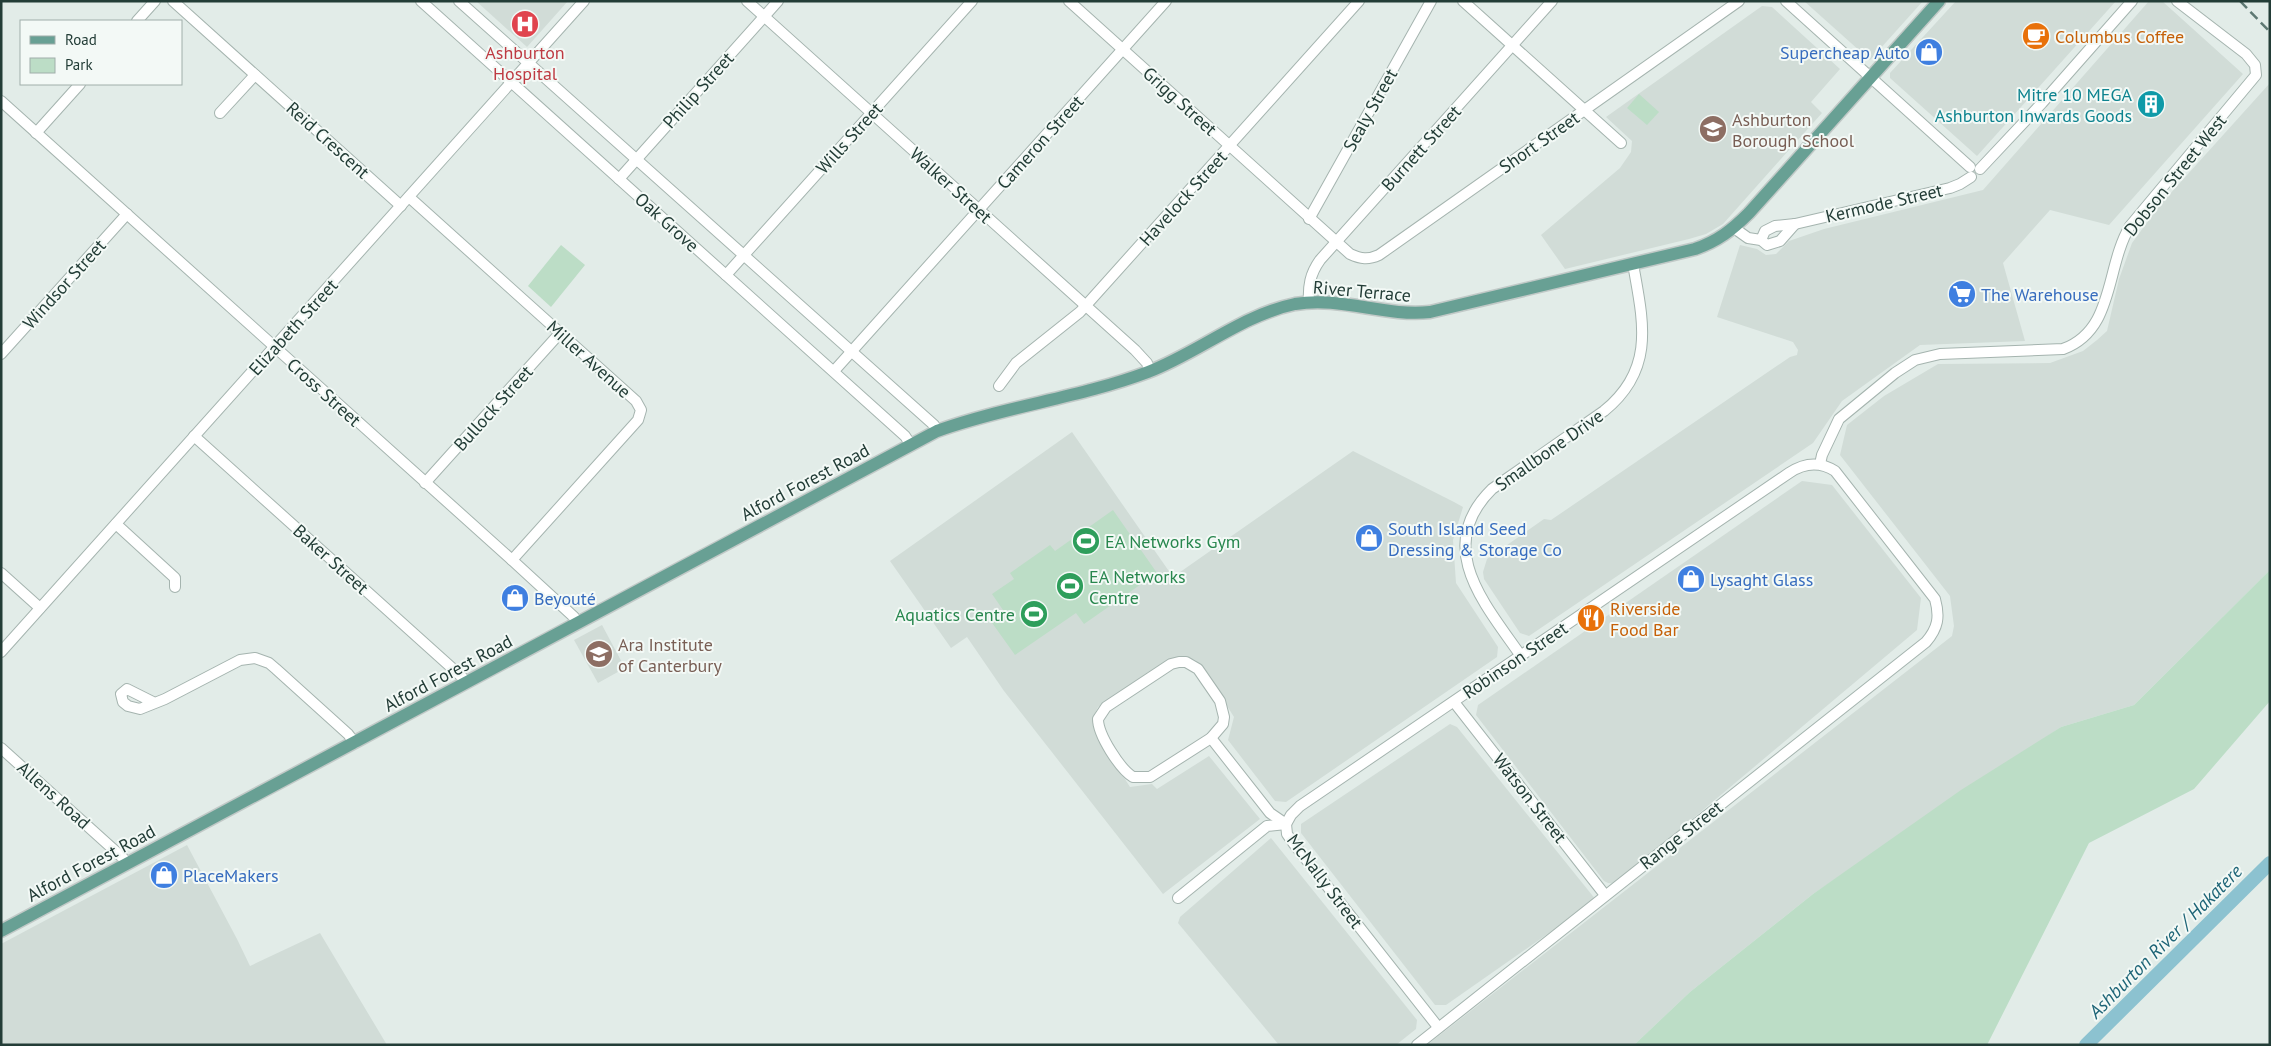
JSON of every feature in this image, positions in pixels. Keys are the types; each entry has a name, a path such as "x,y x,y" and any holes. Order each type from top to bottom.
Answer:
{"main road":[{"name":"River Terrace","path":"911,445 937,431 970,419 1114,384 1150,371 1253,319 1284,307 1308,303 1335,303 1407,314 1430,312 1706,245 1734,228 1939,1"},
{"name":"Alford Forest Road","path":"3,926 127,864 911,445"}],"street":[{"path":"138,20 155,1"},
{"name":"Reid Crescent","path":"173,1 401,206"},
{"name":"Oak Grove","path":"421,1 834,371 905,436 911,445"},
{"name":"Oak Grove","path":"459,1 742,256 934,425 937,431"},
{"name":"Elizabeth Street","path":"1,652 584,1"},
{"name":"Walker Street","path":"747,1 1141,355 1150,371"},
{"name":"Philip Street","path":"619,178 778,1"},
{"name":"Wills Street","path":"726,275 972,1"},
{"name":"Grigg Street","path":"1069,1 1336,242"},
{"name":"Cameron Street","path":"834,371 1166,1"},
{"name":"Havelock Street","path":"999,386 1016,363 1086,306 1359,1"},
{"name":"Sealy Street","path":"1309,219 1431,1"},
{"path":"1463,1 1621,143"},
{"name":"Burnett Street","path":"1308,303 1309,282 1312,270 1552,1"},
{"name":"Short Street","path":"1336,242 1350,254 1359,258 1369,259 1378,255 1739,1"},
{"path":"1786,1 1974,171"},
{"name":"Kermode Street","path":"1761,240 1762,233 1769,228 1794,224 1950,188 1960,184 2036,110 2132,1"},
{"name":"Dobson Street West","path":"1820,464 1834,427 1843,415 1895,373 1915,360 1940,354 2062,349 2078,342 2092,330 2103,308 2118,250 2130,226 2256,74 2255,65 2246,54 2177,1"},
{"path":"220,113 255,75"},
{"path":"36,133 79,85"},
{"name":"Cross Street","path":"1,101 512,560 574,617 578,623"},
{"name":"Miller Avenue","path":"409,197 636,401 641,410 641,415 512,560"},
{"name":"Windsor Street","path":"1,354 126,214"},
{"path":"1734,228 1748,238 1761,240 1767,245 1774,244 1784,237 1794,224"},
{"name":"Smallbone Drive","path":"1520,656 1480,597 1470,578 1466,556 1468,527 1477,506 1492,489 1604,411 1614,403 1628,386 1642,354 1644,330 1633,264"},
{"name":"Bullock Street","path":"425,483 560,333"},
{"name":"Baker Street","path":"194,436 461,676 466,683"},
{"name":"Robinson Street","path":"1286,824 1291,815 1300,806 1795,469 1808,464 1820,464"},
{"name":"Range Street","path":"1417,1045 1438,1026 1926,642 1936,628 1938,621 1936,605 1930,592 1841,476 1820,464"},
{"path":"116,524 175,578 175,587"},
{"path":"1,574 40,608"},
{"path":"153,702 165,699 240,660 255,658 269,663 276,669 348,734 354,743"},
{"path":"1186,662 1198,669 1220,701 1223,709 1222,724 1211,738 1150,777 1134,778 1124,769 1101,736 1098,719 1106,707 1171,664 1186,662"},
{"name":"Watson Street","path":"1454,702 1605,894"},
{"name":"McNally Street","path":"1211,738 1270,814 1286,824 1287,834 1294,844 1438,1026"},
{"name":"Allens Road","path":"1,748 121,856 127,864"},
{"path":"1178,898 1267,826 1286,824"}],"shaded area":[{"name":"Ashburton Hospital","path":"476,1 568,1 527,47"},
{"path":"1804,1 1923,1 1870,60"},
{"path":"1956,1 2116,1 1977,156 1890,78 1890,73"},
{"path":"2149,1 2162,1 2243,74 2109,225 2050,210 2003,263 2025,341 1920,345 1842,401 1813,443 1529,636 1520,633 1484,579 1483,572 1487,559 1544,519 1551,520 1790,357 1797,355 1798,350 1793,342 1717,317 1740,245 1757,249 1766,255 1776,254 1789,241 1824,229 1983,190"},
{"name":"Ashburton Borough School","path":"1762,6 1772,7 1840,69 1811,102 1822,113 1723,224 1706,234 1689,239 1565,269 1541,235 1620,168 1631,152 1632,141 1606,117"},
{"path":"2270,83 2270,570 2134,705 2061,727 1813,894 1690,992 1634,1045 1427,1045 1952,636 1954,626 1950,596 1840,455 1847,425 1884,396 1938,364 2050,363 2083,351 2097,340 2107,331 2119,279 2132,243 2160,205"},
{"path":"1072,432 1173,577 1353,451 1454,502 1463,507 1453,540 1456,583 1498,647 1497,657 1286,802 1275,801 1228,740 1234,717 1204,669 1195,660 1183,657 1173,658 1098,707 1093,717 1097,735 1130,787 1152,784 1157,789 1209,756 1260,819 1163,894 1004,691 967,637 951,648 890,561"},
{"path":"1802,481 1832,485 1921,598 1917,630 1615,884 1608,883 1604,881 1476,715 1478,705"},
{"name":"Ara Institute of Canterbury","path":"602,625 625,668 598,683 574,640"},
{"path":"1450,724 1457,727 1596,900 1446,1005 1435,1005 1301,833 1301,824"},
{"path":"1271,838 1417,1020 1416,1029 1396,1045 1279,1045 1178,923 1180,917"},
{"path":"187,845 250,966 320,933 387,1045 1,1045 1,944"}],"green space":[{"path":"1639,94 1659,112 1647,125 1627,108"},
{"path":"561,245 585,265 551,307 528,286"},
{"name":"EA Networks Centre","path":"1113,510 1157,573 1084,624 1076,613 1015,655 990,620 1003,610 992,594 1014,579 1010,573 1050,545 1055,551"},
{"path":"2270,570 2270,701 2194,789 2089,843 1987,1045 1634,1045 1690,992 1813,894 1961,790 2061,727 2134,705"}],"waterway":[{"name":"Ashburton River / Hakatere","path":"2086,1045 2270,863"}],"railway":[{"path":"2240,1 2270,32"}],"place":[{"name":"Ashburton Hospital","path":"525,24"},
{"name":"Columbus Coffee","path":"2036,36"},
{"name":"Supercheap Auto","path":"1929,52"},
{"name":"Mitre 10 MEGA Ashburton Inwards Goods","path":"2151,104"},
{"name":"Ashburton Borough School","path":"1713,129"},
{"name":"The Warehouse","path":"1962,294"},
{"name":"South Island Seed Dressing & Storage Co","path":"1369,538"},
{"name":"EA Networks Gym","path":"1086,541"},
{"name":"Lysaght Glass","path":"1691,579"},
{"name":"EA Networks Centre","path":"1070,586"},
{"name":"Beyouté","path":"515,598"},
{"name":"Aquatics Centre","path":"1034,614"},
{"name":"Riverside Food Bar","path":"1591,618"},
{"name":"Ara Institute of Canterbury","path":"599,654"},
{"name":"PlaceMakers","path":"164,875"}]}
